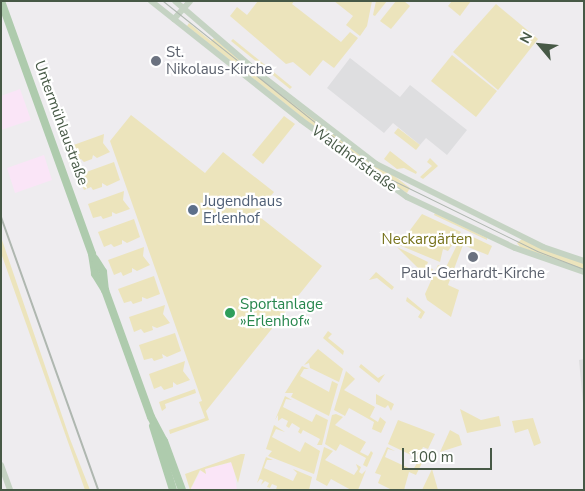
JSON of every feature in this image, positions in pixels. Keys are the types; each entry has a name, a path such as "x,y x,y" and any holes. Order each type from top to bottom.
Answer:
{"main road":[{"name":"Untermühlaustraße","path":"1,1 92,254 103,272 105,290 152,422 156,445 172,490"},
{"name":"Untermühlaustraße","path":"152,422 164,441 182,490"}],"street":[{"name":"Waldhofstraße","path":"152,1 298,118 407,197 515,248 584,272"},
{"name":"Waldhofstraße","path":"175,1 267,80 376,164 543,247 584,261"},
{"path":"174,19 190,1"},
{"path":"1,465 10,490"}],"shaded area":[{"path":"350,58 400,97 410,85 467,130 447,155 426,138 420,145 393,123 384,133 327,88"},
{"path":"20,89 31,120 1,130 1,96"},
{"path":"44,155 52,180 15,193 7,168"},
{"path":"584,359 584,414 579,360"},
{"path":"233,462 237,490 191,489 201,470 206,474 205,469"}],"green space":[{"path":"258,1 294,1 292,4 341,42 350,32 358,38 334,68 323,60 310,76 293,62 286,64 230,16 237,7 247,15"},
{"path":"334,1 372,1 367,26 360,36 346,25 353,16"},
{"path":"376,1 387,1 375,16 373,15"},
{"path":"396,1 404,1 410,6 391,29 380,21"},
{"path":"452,1 471,1 460,16 448,6"},
{"path":"496,4 538,39 498,90 453,52"},
{"path":"189,23 211,41 214,38 410,188 407,193 365,167 187,26"},
{"path":"233,39 292,87 290,89 231,41"},
{"path":"452,55 497,91 476,117 431,81"},
{"path":"131,115 205,173 223,152 274,192 256,214 322,266 206,411 209,420 170,434 169,430 205,418 199,402 202,401 110,141"},
{"path":"284,116 295,124 263,164 252,155"},
{"path":"398,128 420,145 416,150 394,133"},
{"path":"104,134 103,143 110,152 97,158 93,155 92,159 84,162 81,159 74,162 68,147"},
{"path":"390,151 417,172 416,174 404,168 397,169 384,159"},
{"path":"430,158 438,166 423,179 420,177 432,166 427,162"},
{"path":"114,162 120,180 107,186 102,183 102,187 93,190 91,187 84,190 78,175"},
{"path":"124,191 123,200 130,209 116,214 112,212 112,216 103,219 101,216 93,218 88,204"},
{"path":"435,213 487,238 487,240 434,215"},
{"name":"Neckargärten","path":"422,214 461,232 448,251 443,249 440,262 399,245"},
{"path":"134,219 140,237 127,243 122,240 122,244 114,247 111,244 104,247 98,232"},
{"path":"1,237 70,439 90,490 85,490 1,253"},
{"path":"461,237 473,237 492,246 488,255 463,245 448,285 459,290 451,317 427,300 425,294 438,265 446,267"},
{"path":"522,239 584,263 584,270 520,247 517,243"},
{"path":"144,247 143,256 150,265 137,271 132,268 132,272 123,276 121,272 114,275 108,260"},
{"path":"397,247 428,262 426,267 433,269 429,279"},
{"path":"376,272 394,287 392,290 377,278 369,280"},
{"path":"154,276 160,294 147,299 142,297 142,301 133,304 131,301 124,303 118,289"},
{"path":"407,297 425,312 421,319 418,317 421,312 406,301"},
{"path":"165,305 163,314 170,323 157,328 152,326 153,330 144,333 141,329 134,332 129,317"},
{"path":"328,331 332,334 328,338 344,351 343,355 323,338"},
{"path":"175,333 181,351 167,357 162,354 163,358 154,361 152,358 144,360 139,345"},
{"path":"318,349 343,369 339,382 310,368 309,363 304,365"},
{"path":"185,361 183,371 190,380 177,385 173,382 173,387 164,390 161,386 154,389 149,374"},
{"path":"361,364 378,378 385,374 379,383 359,367"},
{"path":"302,366 309,369 304,369 300,376 329,392 332,381 338,384 329,416 291,397 293,393 285,393"},
{"path":"346,371 355,379 344,390 375,407 370,417 378,422 380,417 386,422 381,433 372,429 374,422 349,408 345,416 334,410"},
{"path":"195,389 196,393 165,404 166,408 162,411 159,402"},
{"path":"376,394 394,404 391,411 388,405 385,408 376,404"},
{"path":"285,396 292,400 286,399 283,407 312,422 316,414 328,420 322,445 317,445 320,439 303,430 301,434 298,432 300,428 292,423 289,428 286,426 288,421 282,418 278,421 278,415 275,420"},
{"path":"460,409 481,420 499,416 501,426 467,433"},
{"path":"336,414 343,417 335,425 366,442 360,452 368,456 371,451 373,453 367,467 363,465 366,458 340,444 336,451 325,444 332,415"},
{"path":"533,418 541,443 534,446 528,429 515,433 512,421"},
{"path":"398,420 435,434 428,449 423,447 420,454 411,455 388,444"},
{"path":"274,425 285,432 276,429 272,437 300,452 305,442 320,451 314,474 268,456 272,451 266,449"},
{"path":"450,430 459,435 462,445 440,452"},
{"path":"324,447 333,451 325,460 354,475 358,469 356,464 361,467 359,472 362,474 366,470 358,490 351,490 331,479 327,486 316,480"},
{"path":"387,447 395,451 388,449 385,457 413,470 417,463 412,458 418,456 423,461 416,475 409,472 404,490 392,490 378,483 381,475 375,473"},
{"path":"245,454 238,483 231,462 205,469 206,474 200,470 190,490 185,474"},
{"path":"266,457 273,460 267,460 264,468 293,481 297,473 293,469 312,477 309,490 276,490 277,486 272,484 270,488 267,487 269,483 265,481 261,485 263,480 260,479 257,483"},
{"path":"432,469 438,490 422,490"}],"tram line":[{"path":"163,1 380,174 537,251 584,269"}],"railway":[{"path":"1,217 98,490"}],"place":[{"name":"St. Nikolaus-Kirche","path":"156,61"},
{"name":"Jugendhaus Erlenhof","path":"193,210"},
{"name":"Paul-Gerhardt-Kirche","path":"473,257"},
{"name":"Sportanlage »Erlenhof«","path":"230,313"}]}
